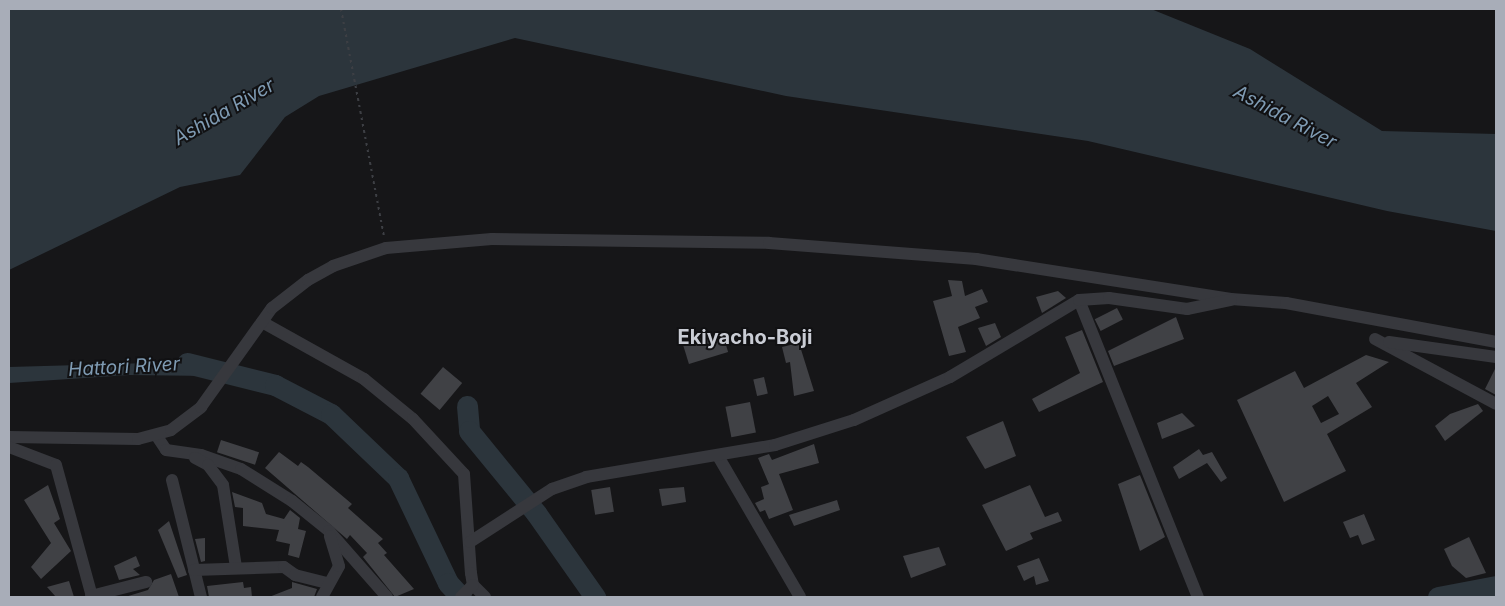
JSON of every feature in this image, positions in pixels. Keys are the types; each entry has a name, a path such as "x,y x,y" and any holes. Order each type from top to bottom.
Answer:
{"street":[{"path":"9,437 138,439 156,435 183,423 201,407 259,326 285,296 308,280 362,254 418,244 492,239 769,243 966,258 1231,300 1286,303 1496,342"},
{"path":"470,542 537,499 586,477 775,445 854,420 950,377 1079,300 1109,298 1187,309 1231,300"},
{"path":"1079,300 1198,597"},
{"path":"259,326 364,379 445,451 464,474 470,542 468,590 485,597"},
{"path":"1496,357 1375,339 1426,363 1496,404"},
{"path":"156,435 166,450 192,454 241,469 268,484 329,531 388,597"},
{"path":"9,447 56,465 92,596 146,582"},
{"path":"192,454 223,485 236,567"},
{"path":"718,456 800,597"},
{"path":"172,480 201,597"},
{"path":"322,597 339,566 329,531"},
{"path":"194,570 236,567 284,567 295,575 328,583"}],"path":[{"path":"341,9 385,244"}],"water":[{"name":"Ashida River","path":"9,9 1151,9 1250,49 1382,131 1496,134 1496,231 1387,211 1088,141 786,96 515,38 319,96 285,117 240,175 180,187 9,270"},
{"path":"220,361 210,376 129,375 9,383 9,367"}],"building":[{"path":"948,280 962,281 965,296 982,289 988,302 975,307 980,318 958,327 966,352 949,356 933,301 952,296"},
{"path":"1058,291 1066,298 1042,313 1036,297"},
{"path":"1117,308 1123,320 1101,331 1095,319"},
{"path":"1176,317 1184,339 1114,366 1108,351"},
{"path":"995,323 1001,337 986,346 978,328"},
{"path":"1082,330 1103,382 1039,412 1032,399 1080,373 1065,337"},
{"path":"722,332 728,352 689,364 683,344"},
{"path":"799,343 814,391 794,396 790,362 786,363 782,347"},
{"path":"1366,355 1389,362 1356,383 1372,407 1327,434 1346,471 1284,502 1237,400 1295,371 1304,388","holes":["1328,396 1339,414 1321,423 1312,406"]},
{"path":"443,367 462,383 440,410 421,394"},
{"path":"1496,367 1496,395 1485,389"},
{"path":"764,377 768,394 757,396 753,379"},
{"path":"750,402 756,432 731,437 725,407"},
{"path":"1478,404 1483,411 1445,441 1435,426 1450,414"},
{"path":"1182,413 1195,426 1162,439 1157,423"},
{"path":"1003,421 1016,456 985,469 966,437"},
{"path":"221,440 259,452 255,465 217,452"},
{"path":"814,444 819,463 779,474 793,510 769,519 765,510 760,512 755,503 764,499 761,487 769,484 758,458 769,454 772,460"},
{"path":"1199,449 1203,455 1212,452 1227,478 1221,482 1207,463 1179,479 1173,467"},
{"path":"279,452 298,466 301,462 352,504 348,508 383,539 378,543 387,553 384,555 414,589 395,597 363,557 367,553 350,535 347,539 265,468"},
{"path":"1140,475 1165,537 1140,551 1118,484"},
{"path":"48,485 60,519 54,523 71,551 41,579 31,567 51,543 24,500"},
{"path":"1030,485 1045,517 1058,512 1062,521 1030,533 1033,539 1006,551 982,505"},
{"path":"610,487 614,512 595,515 591,490"},
{"path":"684,487 686,502 662,506 659,489"},
{"path":"232,492 262,503 266,514 284,519 290,510 300,518 298,529 306,531 299,558 288,555 290,544 276,541 279,530 243,526 243,508 235,507"},
{"path":"837,500 840,510 794,526 789,515"},
{"path":"1364,514 1375,540 1362,545 1358,535 1350,538 1343,522"},
{"path":"169,521 187,575 178,578 158,530"},
{"path":"1469,537 1486,573 1466,578 1452,566 1444,549"},
{"path":"205,538 205,561 201,562 195,539"},
{"path":"939,547 946,565 911,578 903,556"},
{"path":"136,556 140,566 133,569 140,575 119,580 114,566"},
{"path":"1039,558 1049,581 1036,585 1034,576 1024,581 1017,566"},
{"path":"171,574 179,597 125,597 148,590 154,580"},
{"path":"69,581 74,597 56,597 47,587"},
{"path":"243,582 244,588 251,587 252,597 209,597 207,586"},
{"path":"292,582 317,589 314,597 269,597 292,588"}],"waterway":[{"name":"Hattori River","path":"187,363 275,385 331,414 398,478 448,583 461,597"},
{"path":"467,406 469,431 536,513 595,597"},
{"path":"1438,597 1496,586"}],"district":[{"name":"Ekiyacho-Boji","path":"745,337"}]}
